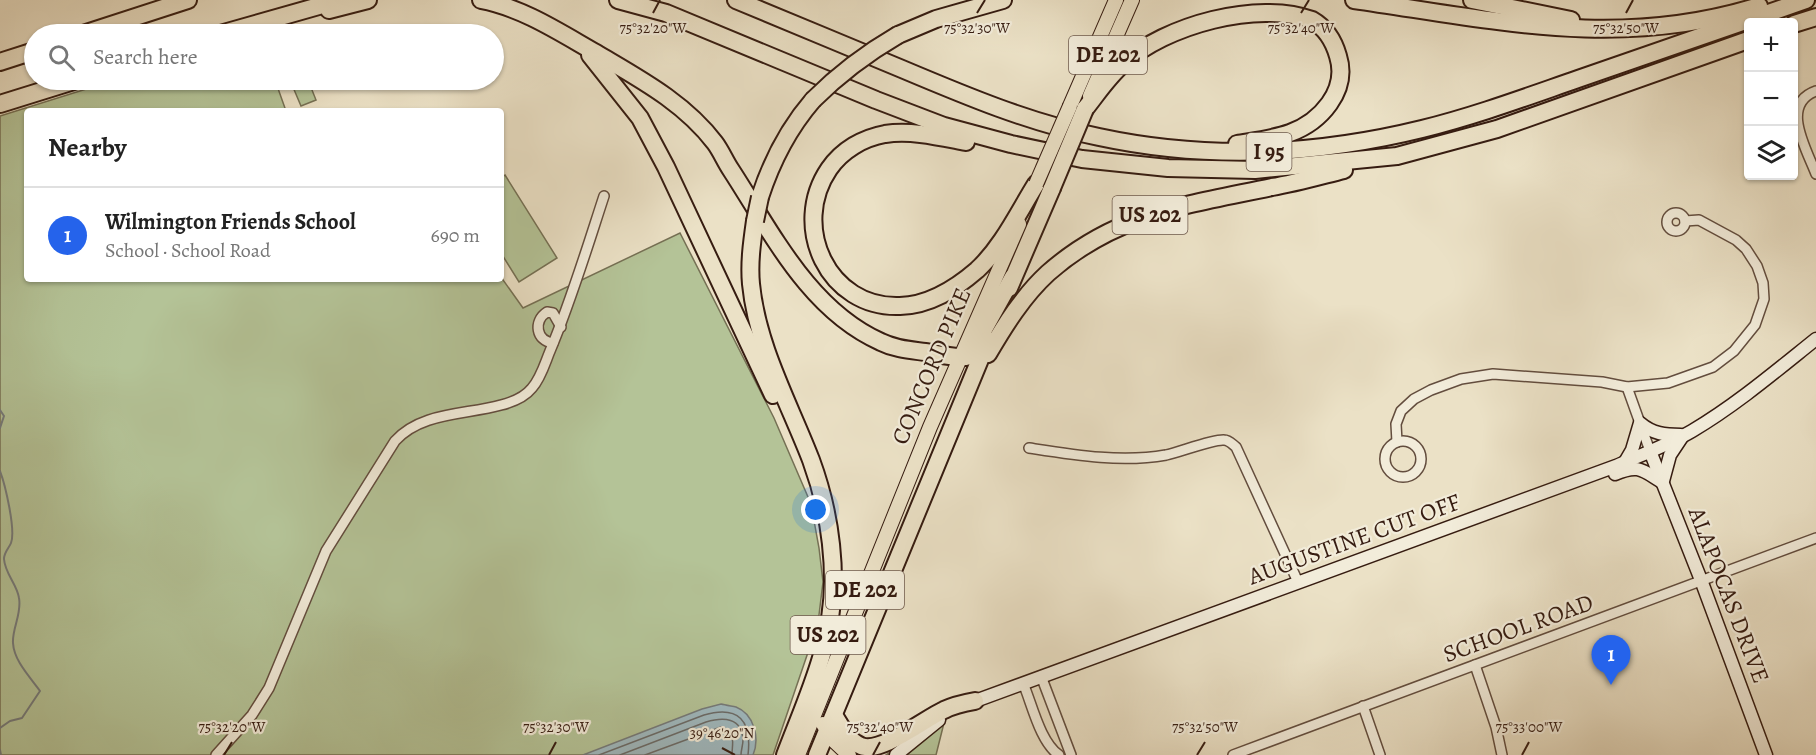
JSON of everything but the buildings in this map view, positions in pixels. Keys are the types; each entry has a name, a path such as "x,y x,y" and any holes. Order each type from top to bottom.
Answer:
{"highway":[{"path":"114,24 188,0"},
{"path":"256,24 340,0"},
{"path":"262,24 283,22 368,0"},
{"path":"481,0 530,16 662,93 691,117 715,143 798,274 830,308 859,330 882,343 906,350 966,357 973,350 1013,277"},
{"name":"I 95","path":"618,0 666,13 944,126 1038,151 1082,159 1168,168 1255,170 1397,156 1497,129 1744,42"},
{"name":"I 95","path":"736,0 990,105 1050,125 1099,137 1163,148 1225,152 1293,150 1384,138 1491,109 1806,0"},
{"name":"US 202","path":"785,755 815,680 828,635 833,579 831,544 811,460 768,354 754,304 750,264 760,197 778,150 790,129 813,100 850,66 898,35 936,19 1003,0"},
{"path":"1354,0 1562,29 1628,30 1676,25 1732,14 1777,0"},
{"path":"1472,0 1599,24 1676,25"},
{"path":"1077,107 1136,53 1181,27 1215,16 1248,10 1298,14 1322,28 1331,39 1338,54 1341,71 1333,100 1311,122 1290,133 1227,146 1099,137"},
{"path":"1798,23 1816,17"},
{"path":"582,45 640,118 666,167 824,508"},
{"path":"0,62 24,54"},
{"path":"0,104 45,90"},
{"name":"CONCORD PIKE","path":"817,755 1013,277 1044,186 1077,107"},
{"path":"1044,186 987,260 948,291 921,303 891,306 872,302 856,294 829,271 815,242 812,224 814,205 826,173 848,149 864,140 883,135 895,133 923,135 1038,158 1138,165"},
{"name":"US 202","path":"970,383 1004,328 1039,283 1081,247 1116,227 1164,211 1275,187 1397,156"},
{"path":"834,715 851,740 859,745 872,748 954,705 975,701"}],"main road":[{"name":"CONCORD PIKE","path":"1077,107 1116,0"},
{"name":"CONCORD PIKE","path":"1077,107 1129,4"},
{"name":"CONCORD PIKE","path":"798,755 922,446 961,357 1044,186"},
{"path":"819,705 822,723 827,732 849,755"}],"street":[{"path":"1816,91 1807,94 1797,110 1796,120 1816,174"},
{"path":"216,755 252,715 269,688 326,551 395,441 406,431 422,422 503,405 522,398 535,385 561,327 604,196"},
{"path":"1397,442 1396,423 1401,411 1414,399 1461,379 1493,374 1602,382 1627,387 1668,383 1713,367 1734,351 1755,325 1764,299 1763,283 1757,266 1746,249 1736,240 1699,220 1685,221"},
{"path":"553,344 547,343 540,337 538,327 540,318 548,312 553,313 561,327"},
{"name":"AUGUSTINE CUT OFF","path":"896,755 946,715 975,701 1650,451 1686,434 1720,413 1816,339"},
{"path":"1627,387 1650,451"},
{"path":"1640,423 1661,435 1686,434"},
{"path":"1625,462 1632,450 1640,423"},
{"path":"1601,471 1611,475 1625,470 1644,470 1663,482 1670,455 1677,442 1686,434"},
{"path":"1029,448 1088,457 1125,458 1166,455 1218,441 1230,442 1236,447 1298,582"},
{"name":"ALAPOCAS DRIVE","path":"1650,451 1766,755"},
{"name":"SCHOOL ROAD","path":"1234,755 1816,538"},
{"path":"1475,665 1496,727 1502,755"},
{"path":"1041,676 1071,755"},
{"path":"1023,683 1045,738 1053,751 1059,755"},
{"path":"1363,706 1380,755"}],"green space":[{"path":"83,90 279,90 285,108 26,108"},
{"path":"294,90 312,90 316,100 301,106"},
{"path":"24,108 24,282 504,281 523,308 680,233 774,418 811,504 819,548 823,582 818,623 773,755 0,755 0,116"},
{"path":"504,176 557,258 519,282 504,258"},
{"path":"946,715 936,755 886,755"}],"water":[{"path":"721,704 742,710 751,721 756,741 753,755 583,755 702,709"}],"waterway":[{"path":"0,410 4,416 0,428"},
{"path":"0,471 12,528 11,543 4,559 6,569 18,593 20,604 13,637 14,650 23,668 40,691 22,718 10,721 0,728"},
{"path":"0,750 1,755"}],"place":[{"name":"Wilmington Friends School","path":"1611,685"}]}
